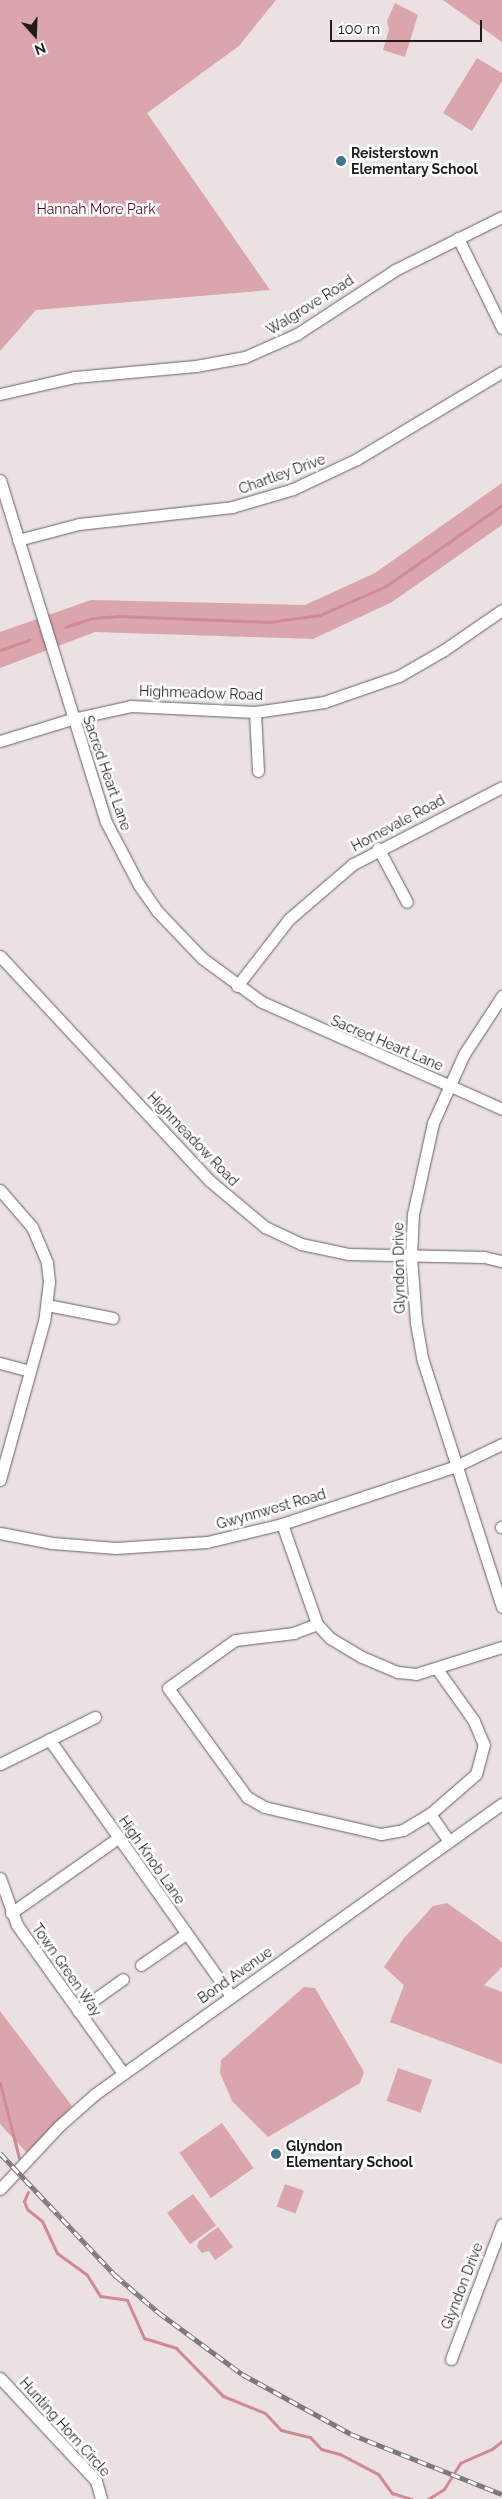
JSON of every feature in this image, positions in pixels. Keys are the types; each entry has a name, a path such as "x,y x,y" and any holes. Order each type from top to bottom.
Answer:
{"street":[{"name":"Walgrove Road","path":"0,394 75,377 196,366 245,357 297,334 395,270 502,217"},
{"path":"458,238 502,328"},
{"name":"Chartley Drive","path":"18,540 79,524 232,507 293,489 357,460 502,372"},
{"name":"Sacred Heart Lane","path":"0,480 72,719 106,822 139,885 179,936 237,986 284,1014 502,1109"},
{"name":"Highmeadow Road","path":"0,742 72,719 131,706 255,712 324,702 373,688 431,658 502,610"},
{"path":"255,712 258,771"},
{"name":"Homevale Road","path":"237,986 289,919 331,880 378,848 502,787"},
{"path":"378,848 407,902"},
{"name":"Highmeadow Road","path":"0,956 210,1181 246,1214 282,1237 322,1250 366,1256 484,1257 502,1261"},
{"name":"Glyndon Drive","path":"502,996 477,1032 449,1085 433,1123 421,1168 413,1214 411,1256 416,1323 423,1361 502,1607"},
{"path":"0,1190 32,1227 41,1244 49,1282 47,1304 0,1480"},
{"path":"47,1304 112,1318"},
{"path":"0,1363 30,1371"},
{"path":"456,1466 502,1444"},
{"name":"Gwynnwest Road","path":"0,1533 52,1543 141,1548 207,1542 282,1524 456,1466"},
{"path":"282,1524 317,1624 330,1638 388,1669 416,1674 437,1669 502,1647"},
{"path":"317,1624 294,1634 235,1640 168,1688 254,1802 381,1834 403,1830 430,1814 476,1774 484,1745 474,1721 437,1669"},
{"path":"0,1764 94,1717"},
{"name":"High Knob Lane","path":"50,1740 231,1996"},
{"name":"Bond Avenue","path":"0,2189 59,2126 123,2074 502,1804"},
{"path":"430,1814 449,1840"},
{"path":"11,1914 118,1838"},
{"name":"Town Green Way","path":"0,1878 11,1914 123,2074"},
{"path":"141,1965 186,1934"},
{"path":"78,2011 123,1979"},
{"name":"Glyndon Drive","path":"451,2359 502,2224"},
{"name":"Hunting Horn Circle","path":"0,2378 96,2481 101,2499"}],"green space":[{"name":"Hannah More Park","path":"0,0 276,0 239,46 147,113 270,290 36,310 0,351"},
{"path":"443,0 502,0 502,42"},
{"path":"395,3 418,15 405,57 383,50 389,30 387,21"},
{"path":"477,58 502,73 502,81 472,131 443,113"},
{"path":"502,483 502,525 392,602 313,639 95,632 0,668 0,632 91,600 305,605 375,573"},
{"path":"447,1903 502,1942 502,1967 484,1985 502,1992 502,2064 390,2022 404,1985 384,1967 404,1938 433,1906"},
{"path":"304,1987 315,1988 364,2072 360,2083 268,2137 232,2101 220,2073 221,2060"},
{"path":"0,2011 72,2106 27,2153 0,2124"},
{"path":"398,2068 432,2080 421,2113 387,2101"},
{"path":"222,2123 254,2168 211,2198 179,2153"},
{"path":"285,2184 304,2191 296,2213 277,2207"},
{"path":"193,2194 216,2226 190,2244 167,2213"},
{"path":"218,2227 233,2247 215,2260 209,2251 202,2253 197,2247 199,2241"}],"waterway":[{"path":"65,627 93,618 120,616 269,622 320,615 386,586 502,505"},
{"path":"0,650 29,640"},
{"path":"0,2083 19,2158"},
{"path":"28,2192 24,2201 27,2209 42,2221 57,2253 87,2275 100,2296 127,2300 144,2338 176,2348 223,2396 265,2413 281,2430 310,2437 321,2449 340,2454 378,2474 392,2493 412,2499"},
{"path":"428,2499 444,2489 460,2463 492,2449 502,2441"}],"railway":[{"path":"0,2153 115,2275 158,2312 242,2374 351,2434 502,2494"}],"place":[{"name":"Reisterstown Elementary School","path":"341,161"},
{"name":"Glyndon Elementary School","path":"276,2154"}]}
